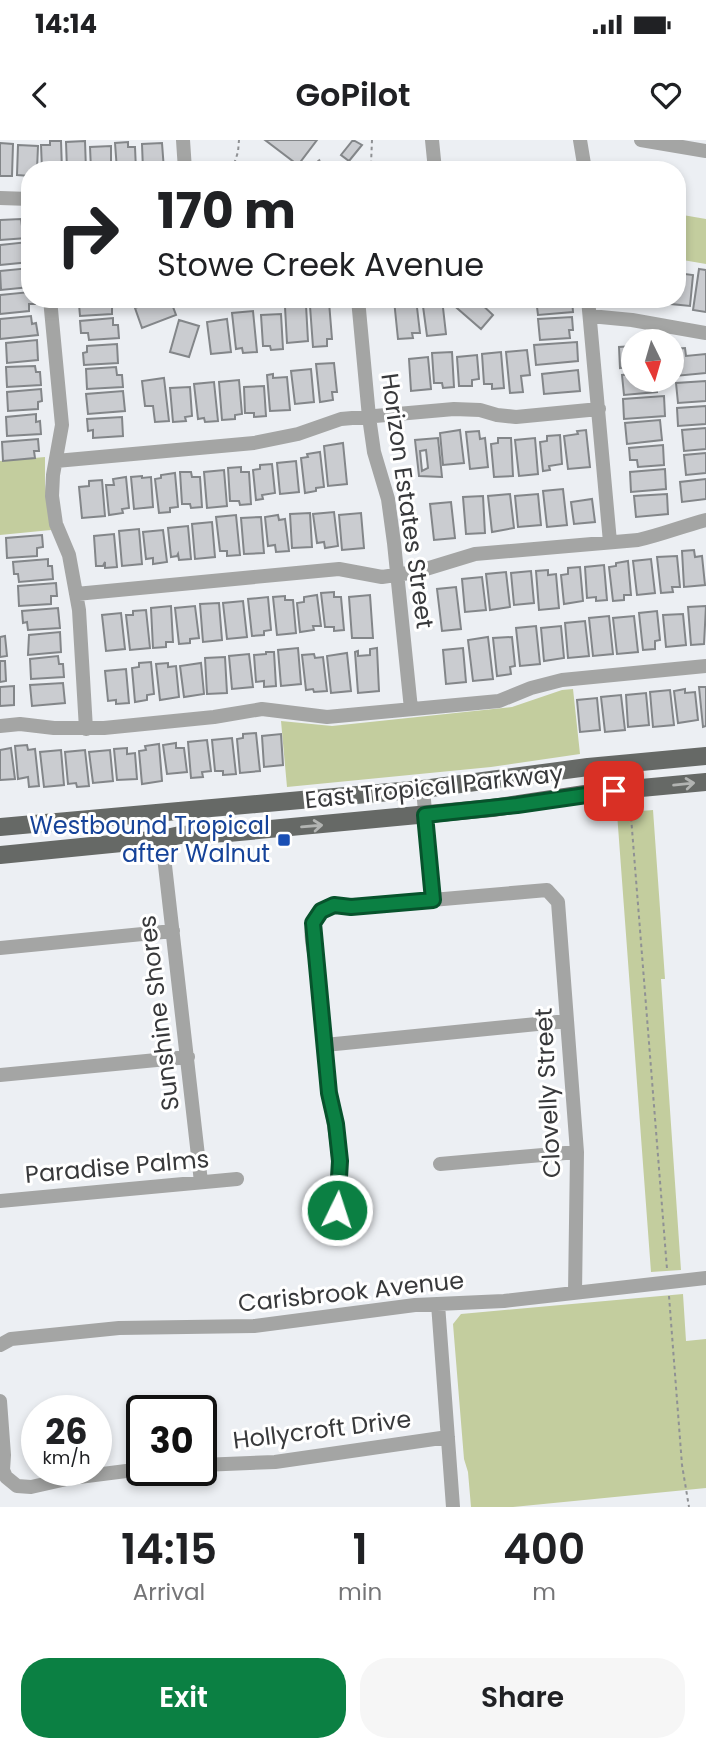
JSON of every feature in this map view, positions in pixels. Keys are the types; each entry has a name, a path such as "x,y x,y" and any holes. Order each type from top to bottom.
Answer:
{"main road":[{"name":"East Tropical Parkway","path":"0,827 423,789 589,767 706,756"},
{"name":"East Tropical Parkway","path":"0,855 180,835 425,815 706,782"}],"street":[{"path":"183,140 184,161"},
{"path":"432,140 434,161"},
{"path":"580,140 584,161"},
{"path":"641,140 706,151"},
{"path":"0,198 21,199"},
{"path":"51,308 62,425 52,496 56,524 69,555 76,594 86,729"},
{"name":"Horizon Estates Street","path":"359,308 374,453 388,499 398,575 411,709"},
{"path":"590,308 610,542"},
{"path":"590,316 632,320 706,333"},
{"path":"56,461 254,443 299,434 341,419 454,409 480,410 516,417 599,409"},
{"path":"76,594 339,569 382,577 416,572 475,554 661,535 680,526 706,520"},
{"path":"0,726 20,724 54,729 86,729 160,723 262,709 327,717 499,701 531,688 562,680 706,666"},
{"path":"337,1210 340,1161 329,1093 312,931 315,917 334,905 351,907 433,900 423,789"},
{"name":"Sunshine Shores","path":"162,839 201,1182"},
{"name":"Clovelly Street","path":"433,900 543,890 551,893 558,902 577,1152 575,1293"},
{"path":"0,948 173,931"},
{"path":"325,1045 567,1021"},
{"path":"0,1075 188,1057"},
{"path":"440,1164 577,1152"},
{"name":"Paradise Palms","path":"0,1201 237,1179"},
{"name":"Carisbrook Avenue","path":"1,1344 11,1339 119,1328 254,1326 438,1304 504,1301 706,1278"},
{"path":"438,1304 453,1507"},
{"path":"0,1401 3,1470 12,1482 23,1488 126,1471"},
{"name":"Hollycroft Drive","path":"217,1464 275,1462 448,1437"}],"path":[{"path":"235,161 239,140"},
{"path":"370,161 372,140"},
{"path":"629,790 682,1465 689,1507"}],"green space":[{"path":"686,216 706,219 706,264 686,261"},
{"path":"45,457 45,484 51,530 0,535 0,461"},
{"path":"573,689 580,754 491,767 287,787 281,721 332,726 512,707 562,690"},
{"path":"653,810 665,979 661,979 681,1270 651,1272 617,813"},
{"path":"683,1294 686,1341 706,1339 706,1488 513,1507 471,1507 464,1459 453,1324 461,1314"}],"building":[{"path":"265,140 317,140 301,161 293,161"},
{"path":"353,140 362,145 349,161 341,155"},
{"path":"50,141 61,141 62,161 42,161 41,145 50,145"},
{"path":"85,141 86,161 67,161 66,142"},
{"path":"128,142 128,147 135,147 136,161 116,161 115,143"},
{"path":"0,143 13,144 12,176 0,176"},
{"path":"162,143 163,161 143,161 142,144"},
{"path":"18,145 38,146 37,161 21,161 21,175 17,175"},
{"path":"111,146 111,161 91,161 90,147"},
{"path":"21,219 21,238 0,240 0,220"},
{"path":"21,243 21,263 0,265 0,245"},
{"path":"21,269 21,288 1,290 0,271"},
{"path":"699,269 706,270 706,312 693,310"},
{"path":"686,274 693,275 690,306 686,306"},
{"path":"21,293 21,308 29,308 29,311 0,314 0,295"},
{"path":"79,308 112,308 112,314 80,316"},
{"path":"135,308 173,308 176,315 142,328"},
{"path":"285,308 306,308 308,341 287,343"},
{"path":"310,308 329,308 332,339 327,339 327,346 313,347"},
{"path":"395,308 417,308 420,333 412,333 413,338 398,339"},
{"path":"423,308 443,308 446,334 427,336"},
{"path":"457,308 486,308 493,315 481,329"},
{"path":"537,308 573,308 573,312 538,315"},
{"path":"253,311 257,352 243,353 242,348 236,349 232,313"},
{"path":"281,314 283,349 271,350 270,346 263,346 261,315"},
{"path":"31,316 32,324 36,323 38,335 0,339 0,319"},
{"path":"572,317 573,330 569,330 570,338 540,340 538,319"},
{"path":"113,318 113,325 118,325 119,338 89,340 88,333 81,333 80,321"},
{"path":"227,319 231,352 211,354 207,322"},
{"path":"179,320 199,326 189,357 170,352"},
{"path":"37,340 38,360 7,363 6,343"},
{"path":"577,342 578,361 536,365 534,345"},
{"path":"117,344 118,363 84,365 83,353 87,352 87,346"},
{"path":"619,347 621,347 620,368"},
{"path":"684,348 686,356 706,354 706,373 684,375"},
{"path":"527,350 530,375 521,376 523,392 510,393 506,352"},
{"path":"452,352 454,387 443,388 442,383 434,383 432,353"},
{"path":"501,352 504,388 492,389 492,384 484,384 482,354"},
{"path":"477,355 479,379 472,380 472,386 459,386 457,357"},
{"path":"428,357 431,389 411,391 409,359"},
{"path":"334,363 337,392 332,392 333,400 320,402 316,364"},
{"path":"35,366 36,372 40,372 41,385 7,387 6,367"},
{"path":"116,367 117,375 122,375 123,387 87,389 86,369"},
{"path":"311,369 314,402 295,404 291,371"},
{"path":"578,370 580,391 544,394 542,374"},
{"path":"273,374 273,378 287,377 290,410 270,411 267,375"},
{"path":"164,378 169,421 155,422 153,406 145,406 142,381"},
{"path":"239,380 242,414 235,415 235,419 222,420 219,382"},
{"path":"706,381 706,401 678,403 677,392 684,392 684,382"},
{"path":"214,382 218,421 205,422 204,418 198,419 194,384"},
{"path":"264,386 266,416 254,417 254,413 245,413 244,387"},
{"path":"190,387 192,416 185,417 186,421 173,422 170,388"},
{"path":"41,389 42,401 38,402 38,409 8,411 7,392"},
{"path":"123,391 125,411 88,414 86,394"},
{"path":"624,392 657,392 624,395"},
{"path":"664,396 665,416 624,419 623,399"},
{"path":"706,406 706,424 678,426 677,408"},
{"path":"36,414 36,422 40,421 41,434 7,436 6,417"},
{"path":"122,417 123,436 93,438 93,430 88,431 87,419"},
{"path":"660,420 662,440 627,444 625,423"},
{"path":"706,428 706,449 684,451 682,430"},
{"path":"460,430 464,463 443,465 440,433"},
{"path":"586,430 590,467 568,469 564,436"},
{"path":"479,431 480,439 485,438 488,467 470,469 466,432"},
{"path":"560,435 562,464 549,466 550,470 543,471 540,442 547,441 547,436"},
{"path":"438,438 442,477 419,476 415,440","holes":["426,450 428,468 422,471 420,451"]},
{"path":"498,438 511,438 513,476 494,477 491,444 498,443"},
{"path":"535,438 538,474 519,476 515,440"},
{"path":"38,439 39,451 34,451 35,458 3,461 2,442"},
{"path":"343,443 347,484 328,486 324,446"},
{"path":"663,445 664,465 638,467 637,460 630,460 629,448"},
{"path":"320,452 324,487 305,493 301,458"},
{"path":"706,453 706,473 686,475 684,455"},
{"path":"296,461 299,492 280,494 277,463"},
{"path":"272,464 275,493 262,495 263,499 256,500 253,470 260,469 260,465"},
{"path":"241,467 241,472 249,472 251,504 240,505 239,501 230,501 228,468"},
{"path":"665,469 666,489 631,492 630,472"},
{"path":"224,470 227,506 207,508 204,472"},
{"path":"180,472 191,472 192,477 200,477 202,507 191,508 190,504 182,504"},
{"path":"175,473 178,507 170,508 170,512 159,513 155,479 161,478 161,475"},
{"path":"126,477 129,508 122,509 123,513 109,515 106,485 114,485 113,479"},
{"path":"131,477 151,477 153,507 134,509"},
{"path":"706,479 706,499 682,502 680,482"},
{"path":"102,480 105,516 82,518 79,487 89,486 89,481"},
{"path":"563,489 567,525 547,527 543,491"},
{"path":"510,494 514,528 492,532 488,496"},
{"path":"538,494 541,525 518,527 515,496"},
{"path":"667,494 668,514 636,517 634,496"},
{"path":"483,496 485,533 466,534 463,497"},
{"path":"592,499 595,522 574,524 571,502"},
{"path":"451,502 455,538 434,540 430,504"},
{"path":"334,512 338,546 325,548 324,542 317,543 313,514"},
{"path":"310,513 312,547 292,548 290,514"},
{"path":"361,513 364,548 342,550 339,515"},
{"path":"236,515 240,555 227,556 227,551 220,551 216,517"},
{"path":"278,515 279,520 285,519 289,551 276,552 275,545 268,546 265,517"},
{"path":"261,517 264,553 244,554 241,518"},
{"path":"212,522 215,557 195,559 192,524"},
{"path":"188,526 191,559 179,560 178,554 171,557 168,528"},
{"path":"139,529 142,564 122,566 119,531"},
{"path":"163,530 167,562 153,564 153,558 146,559 143,532"},
{"path":"114,534 117,567 105,568 105,562 103,566 96,566 94,536"},
{"path":"42,535 43,547 37,548 37,556 7,558 6,538"},
{"path":"694,550 695,557 702,556 705,585 684,587 682,551"},
{"path":"677,556 680,587 672,587 673,592 661,593 657,557"},
{"path":"48,559 48,566 52,566 53,579 19,582 18,574 14,574 13,562"},
{"path":"651,559 655,593 637,595 633,561"},
{"path":"628,561 631,595 624,595 624,600 613,601 609,567"},
{"path":"604,565 607,600 587,598 585,567"},
{"path":"580,567 583,601 564,604 561,575 568,574 568,568"},
{"path":"548,570 548,575 556,574 559,608 539,610 536,571"},
{"path":"531,571 534,603 514,605 511,573"},
{"path":"506,572 510,607 490,610 486,574"},
{"path":"482,577 486,610 465,612 462,579"},
{"path":"56,583 57,596 51,596 51,604 19,606 18,586"},
{"path":"456,587 461,629 442,631 437,589"},
{"path":"334,592 334,597 341,597 344,630 334,631 334,627 325,627 321,593"},
{"path":"317,595 321,626 313,626 314,630 300,632 297,603 304,602 304,597"},
{"path":"370,595 373,638 352,638 349,597"},
{"path":"285,596 285,600 293,600 296,633 277,635 273,597"},
{"path":"268,597 271,630 264,631 264,635 252,636 248,599"},
{"path":"243,601 247,637 227,639 223,603"},
{"path":"219,603 222,640 203,642 200,604"},
{"path":"171,606 173,642 166,642 166,647 153,648 151,608"},
{"path":"195,606 199,638 190,639 190,643 179,644 175,608"},
{"path":"706,606 704,644 691,645 688,607"},
{"path":"58,608 60,628 28,630 27,622 23,623 22,611"},
{"path":"146,610 150,648 130,650 126,615 133,615 133,611"},
{"path":"657,611 660,640 655,641 655,649 643,650 639,613"},
{"path":"121,613 125,649 106,651 102,615"},
{"path":"683,614 686,645 666,647 663,615"},
{"path":"609,616 613,654 593,656 589,618"},
{"path":"634,616 638,652 617,654 613,618"},
{"path":"585,621 589,656 568,658 565,623"},
{"path":"536,626 540,664 520,666 516,628"},
{"path":"561,626 564,658 544,661 541,628"},
{"path":"60,632 61,652 28,655 29,635"},
{"path":"5,636 7,656 0,657 0,637"},
{"path":"488,637 493,679 473,681 468,640"},
{"path":"512,637 515,666 510,667 511,674 497,676 493,638"},
{"path":"298,648 301,684 281,686 278,650"},
{"path":"377,648 379,691 358,693 355,652 358,651 358,656 370,655 370,649"},
{"path":"463,648 466,682 446,684 443,650"},
{"path":"274,652 276,686 264,687 264,681 256,682 254,655"},
{"path":"347,653 351,691 331,693 327,656"},
{"path":"249,654 253,687 232,689 229,656"},
{"path":"314,654 315,658 323,657 327,691 306,690 302,655"},
{"path":"58,656 59,664 63,664 64,677 31,679 30,659"},
{"path":"225,657 227,693 207,694 205,658"},
{"path":"0,661 5,661 6,681 0,682"},
{"path":"151,662 154,694 147,695 147,700 135,702 132,668 139,667 139,663"},
{"path":"168,663 168,667 176,666 179,697 160,700 156,664"},
{"path":"201,663 204,694 184,697 180,666"},
{"path":"126,669 129,703 116,704 116,700 108,701 105,671"},
{"path":"63,683 65,703 32,706 30,685"},
{"path":"14,686 14,705 0,706 0,687"},
{"path":"699,687 706,687 706,726 703,727"},
{"path":"685,689 685,693 695,692 698,720 678,723 674,691"},
{"path":"670,690 674,725 653,727 650,692"},
{"path":"646,693 649,725 628,727 626,695"},
{"path":"621,695 625,730 605,732 601,697"},
{"path":"597,698 600,730 580,732 577,700"},
{"path":"256,733 260,771 240,773 237,739 243,738 243,734"},
{"path":"281,734 283,765 264,767 262,736"},
{"path":"232,738 236,774 223,775 223,771 215,771 212,740"},
{"path":"207,740 211,771 202,772 203,777 191,778 188,742"},
{"path":"176,743 176,748 184,748 187,772 167,774 163,745"},
{"path":"159,744 162,781 142,784 139,751 146,750 145,746"},
{"path":"27,745 28,750 35,749 39,786 29,787 28,777 18,779 15,746"},
{"path":"11,748 15,779 0,780 0,750"},
{"path":"127,748 127,754 135,753 137,779 117,780 114,749"},
{"path":"61,750 64,785 44,787 40,752"},
{"path":"85,750 89,786 77,787 76,783 68,784 65,752"},
{"path":"110,750 113,781 93,783 89,752"}],"place":[{"name":"Westbound Tropical after Walnut","path":"284,840"}],"route":[{"path":"337,1210 340,1161 329,1093 312,931 315,917 326,907 334,905 351,907 433,900 425,815 614,791"}]}
